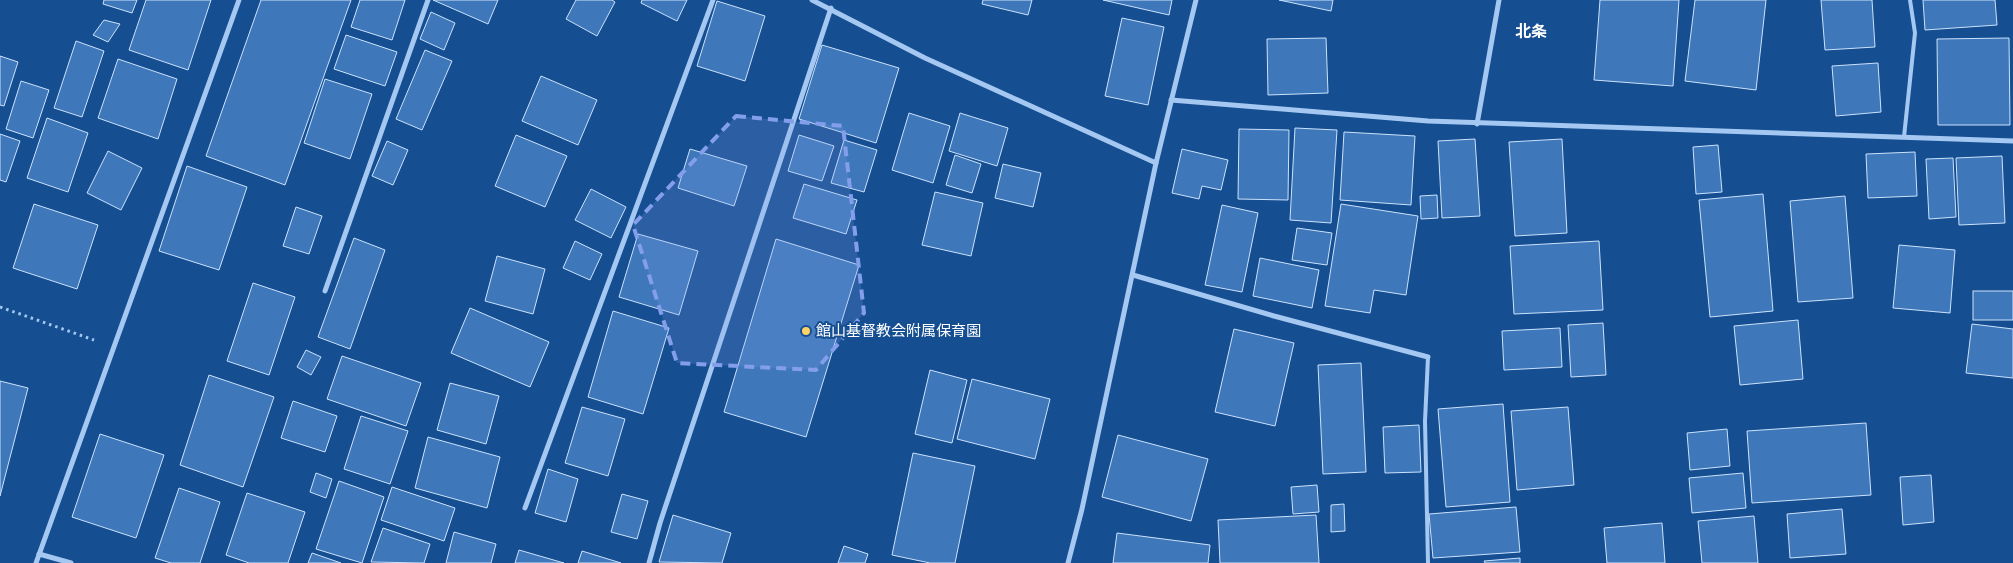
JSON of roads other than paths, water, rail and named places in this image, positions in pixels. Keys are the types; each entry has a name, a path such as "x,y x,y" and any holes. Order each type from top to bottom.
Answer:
{"street":[{"path":"36,563 239,0"},
{"path":"325,292 428,0"},
{"path":"525,508 713,0"},
{"path":"812,0 831,8 925,58 1156,163"},
{"path":"1068,563 1156,163 1196,0"},
{"path":"1477,124 1499,0"},
{"path":"649,563 660,523 831,8"},
{"path":"1171,100 1477,124 2013,141"},
{"path":"1133,274 1274,316 1428,358"},
{"path":"39,554 71,563"}],"lane":[{"path":"1904,137 1915,32 1910,0"},
{"path":"1428,358 1425,421 1428,563"}],"place":[{"name":"館山基督教会附属保育園","path":"806,331"}],"district":[{"name":"北条","path":"1531,32"}]}
